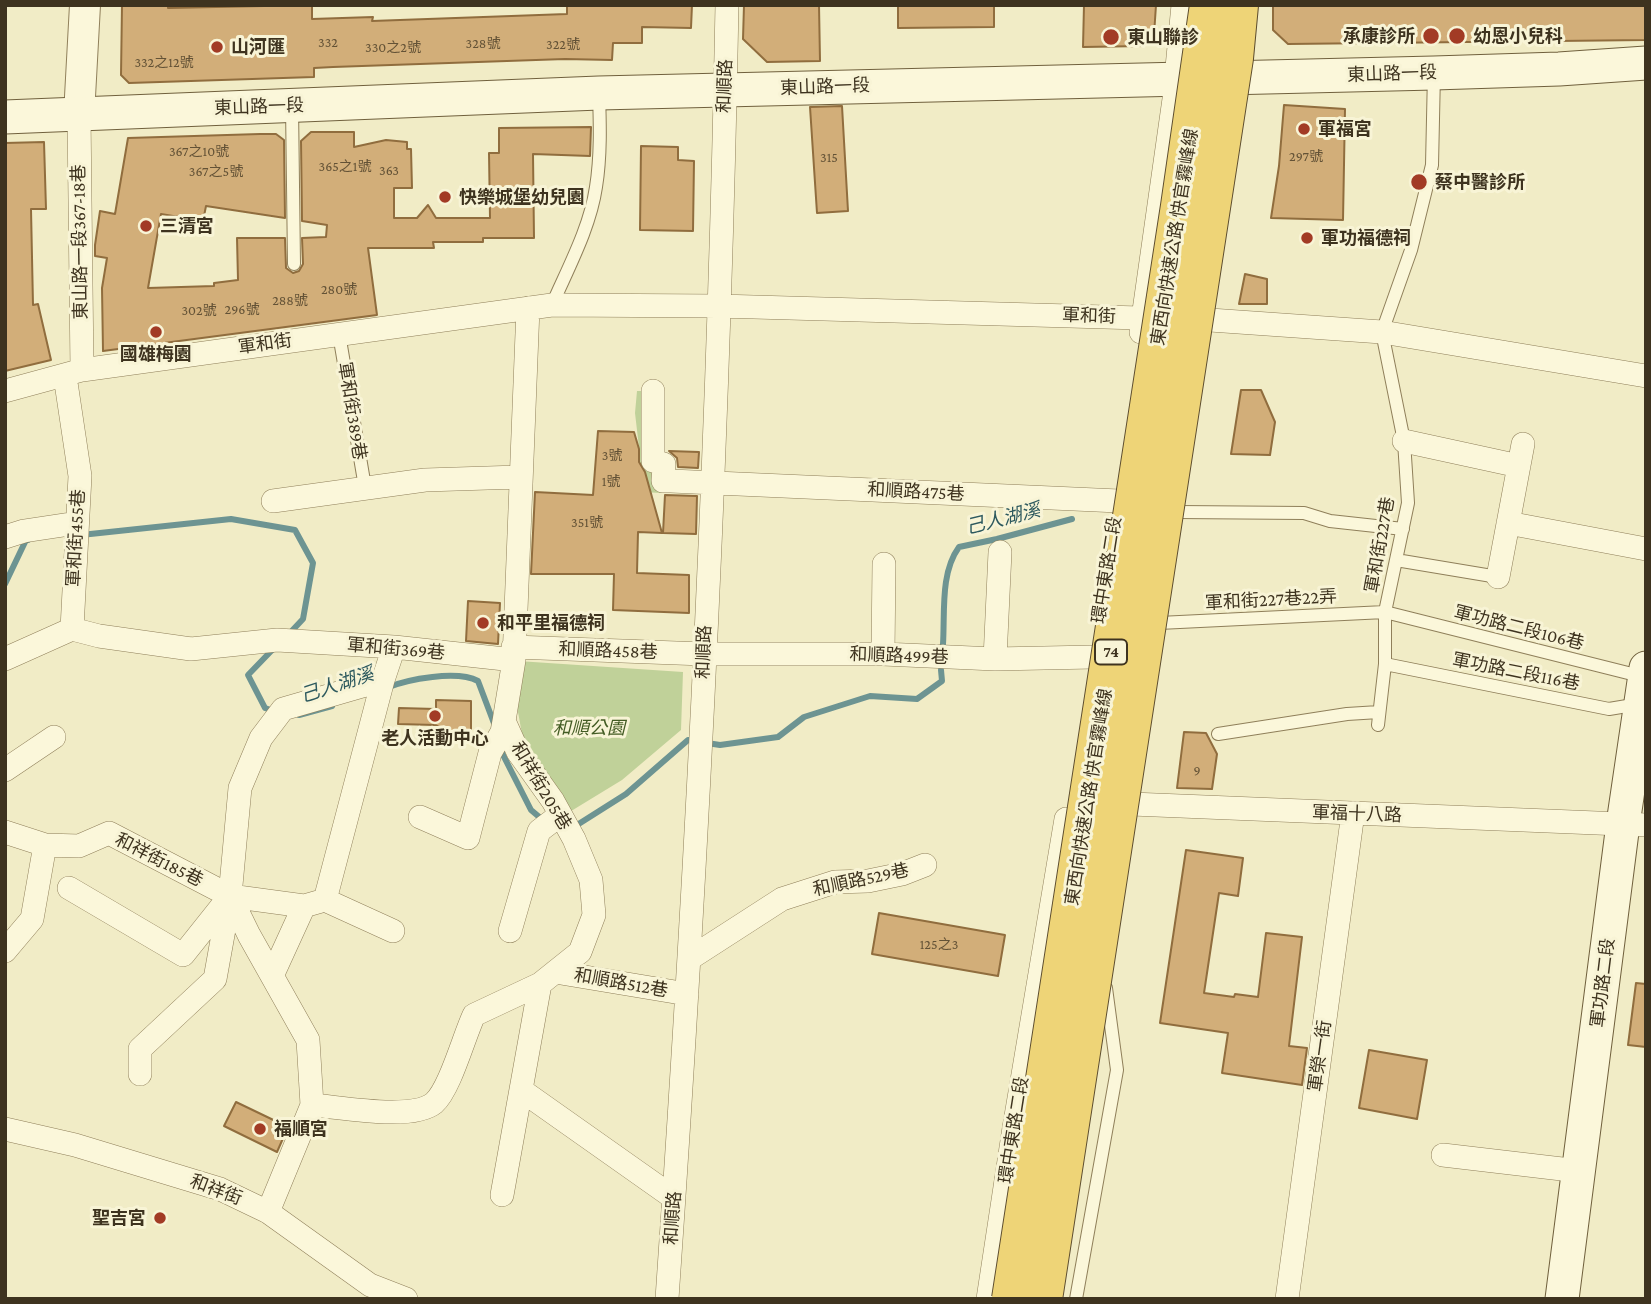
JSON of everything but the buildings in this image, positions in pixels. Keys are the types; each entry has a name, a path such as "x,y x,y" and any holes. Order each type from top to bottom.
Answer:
{"highway":[{"name":"東西向快速公路 快官霧峰線","path":"1011,1299 1209,5"},
{"name":"東西向快速公路 快官霧峰線","path":"1043,1299 1238,68 1239,5"},
{"name":"74","path":"1066,1299 1140,807 1193,492 1229,244 1238,68"}],"main road":[{"name":"東山路一段","path":"5,117 599,93 1176,78 1238,68 1434,73 1646,63"},
{"name":"軍功路二段","path":"1562,1299 1579,1171 1634,824 1644,688"}],"street":[{"path":"79,115 85,5"},
{"name":"和順路","path":"667,1299 701,755 719,306 727,5"},
{"name":"環中東路二段","path":"988,1299 1119,501 1176,78 1183,5"},
{"path":"1053,1299 1159,623 1210,320 1238,68 1250,5"},
{"name":"東山路一段367-18巷","path":"73,373 79,115"},
{"name":"軍和街","path":"5,391 73,373 552,305 719,306 1210,320 1382,332 1646,376"},
{"path":"513,654 528,309"},
{"name":"軍和街455巷","path":"72,629 80,477 73,373"},
{"name":"和順路475巷","path":"653,391 653,461 664,464 663,481 1119,501"},
{"path":"1404,441 1521,455 1498,578"},
{"path":"272,501 425,480 519,477"},
{"path":"1508,523 1646,549"},
{"path":"5,537 24,531 76,537"},
{"path":"995,659 1000,552"},
{"path":"883,654 884,565"},
{"path":"5,659 72,629"},
{"name":"軍和街369巷","path":"72,629 99,636 191,649 287,641 513,654"},
{"path":"272,976 315,903 394,647"},
{"name":"和順路458巷","path":"513,654 704,654"},
{"name":"和祥街205巷","path":"312,1105 406,1113 434,1103 453,1072 462,1040 474,1015 548,978 580,952 594,915 591,880 554,820 503,726 513,654"},
{"name":"和順路499巷","path":"704,654 883,654 995,659 1093,657"},
{"name":"和祥街185巷","path":"140,1074 140,1049 215,979 230,896 240,789 261,738 282,709 381,688"},
{"path":"420,817 468,838 490,753 503,726"},
{"path":"5,769 54,737"},
{"name":"軍福十八路","path":"1069,802 1634,824"},
{"name":"軍榮一街","path":"1287,1299 1353,813"},
{"path":"510,931 554,820"},
{"name":"和祥街185巷","path":"5,832 45,845 79,846 109,834 230,896"},
{"path":"5,951 32,919 45,845"},
{"name":"和順路529巷","path":"689,959 782,899 835,882 868,881 902,874 925,865"},
{"path":"69,888 183,955 230,896"},
{"path":"230,896 315,903 393,931"},
{"path":"230,896 308,1040 312,1105 268,1212"},
{"path":"502,1195 521,1090 548,978"},
{"name":"和順路512巷","path":"548,978 687,994"},
{"path":"521,1090 674,1198"},
{"name":"和祥街","path":"5,1129 75,1145 220,1189 268,1212 370,1285 406,1299"},
{"path":"1443,1155 1579,1171"}],"lane":[{"path":"1382,332 1411,250 1433,165 1434,73"},
{"path":"552,305 587,222 596,188 600,129 599,93"},
{"path":"292,106 294,264"},
{"name":"軍和街227巷","path":"1218,734 1347,714 1378,718 1385,664 1385,612 1408,503 1404,441 1382,332"},
{"name":"軍和街389巷","path":"339,334 365,487"},
{"path":"1178,512 1304,513 1330,522 1403,529"},
{"path":"1396,560 1498,578"},
{"name":"軍和街227巷22弄","path":"1159,623 1385,612"},
{"name":"軍功路二段106巷","path":"1385,612 1644,688"},
{"name":"軍功路二段116巷","path":"1385,664 1609,709 1644,688"},
{"path":"1076,1299 1117,1069 1104,971"}],"green space":[{"path":"637,391 658,391 664,452 663,493 639,492 640,456 635,413"},
{"name":"和順公園","path":"518,661 683,672 681,730 622,780 563,816 522,734 516,701"}],"waterway":[{"name":"己人湖溪","path":"81,535 231,519 295,530 313,563 303,619 288,635"},
{"name":"己人湖溪","path":"943,644 946,581 959,547 1072,519"},
{"name":"己人湖溪","path":"5,584 28,540"},
{"name":"己人湖溪","path":"275,647 248,675 265,708 276,712"},
{"name":"己人湖溪","path":"707,743 720,745 778,737 804,717 870,696 917,699 942,681 941,670"},
{"name":"己人湖溪","path":"386,688 445,676 478,681 495,726"},
{"name":"己人湖溪","path":"299,715 332,706"},
{"name":"己人湖溪","path":"577,825 626,794 688,740 696,741"},
{"name":"己人湖溪","path":"499,747 531,810 544,821"}],"place":[{"name":"承康診所","path":"1431,36"},
{"name":"幼恩小兒科","path":"1457,36"},
{"name":"東山聯診","path":"1111,37"},
{"name":"山河匯","path":"217,47"},
{"name":"軍福宮","path":"1304,129"},
{"name":"蔡中醫診所","path":"1419,182"},
{"name":"快樂城堡幼兒園","path":"445,197"},
{"name":"三清宮","path":"146,226"},
{"name":"軍功福德祠","path":"1307,238"},
{"name":"國雄梅園","path":"156,332"},
{"name":"和平里福德祠","path":"483,623"},
{"name":"老人活動中心","path":"435,716"},
{"name":"福順宮","path":"260,1129"},
{"name":"聖吉宮","path":"160,1218"}]}
